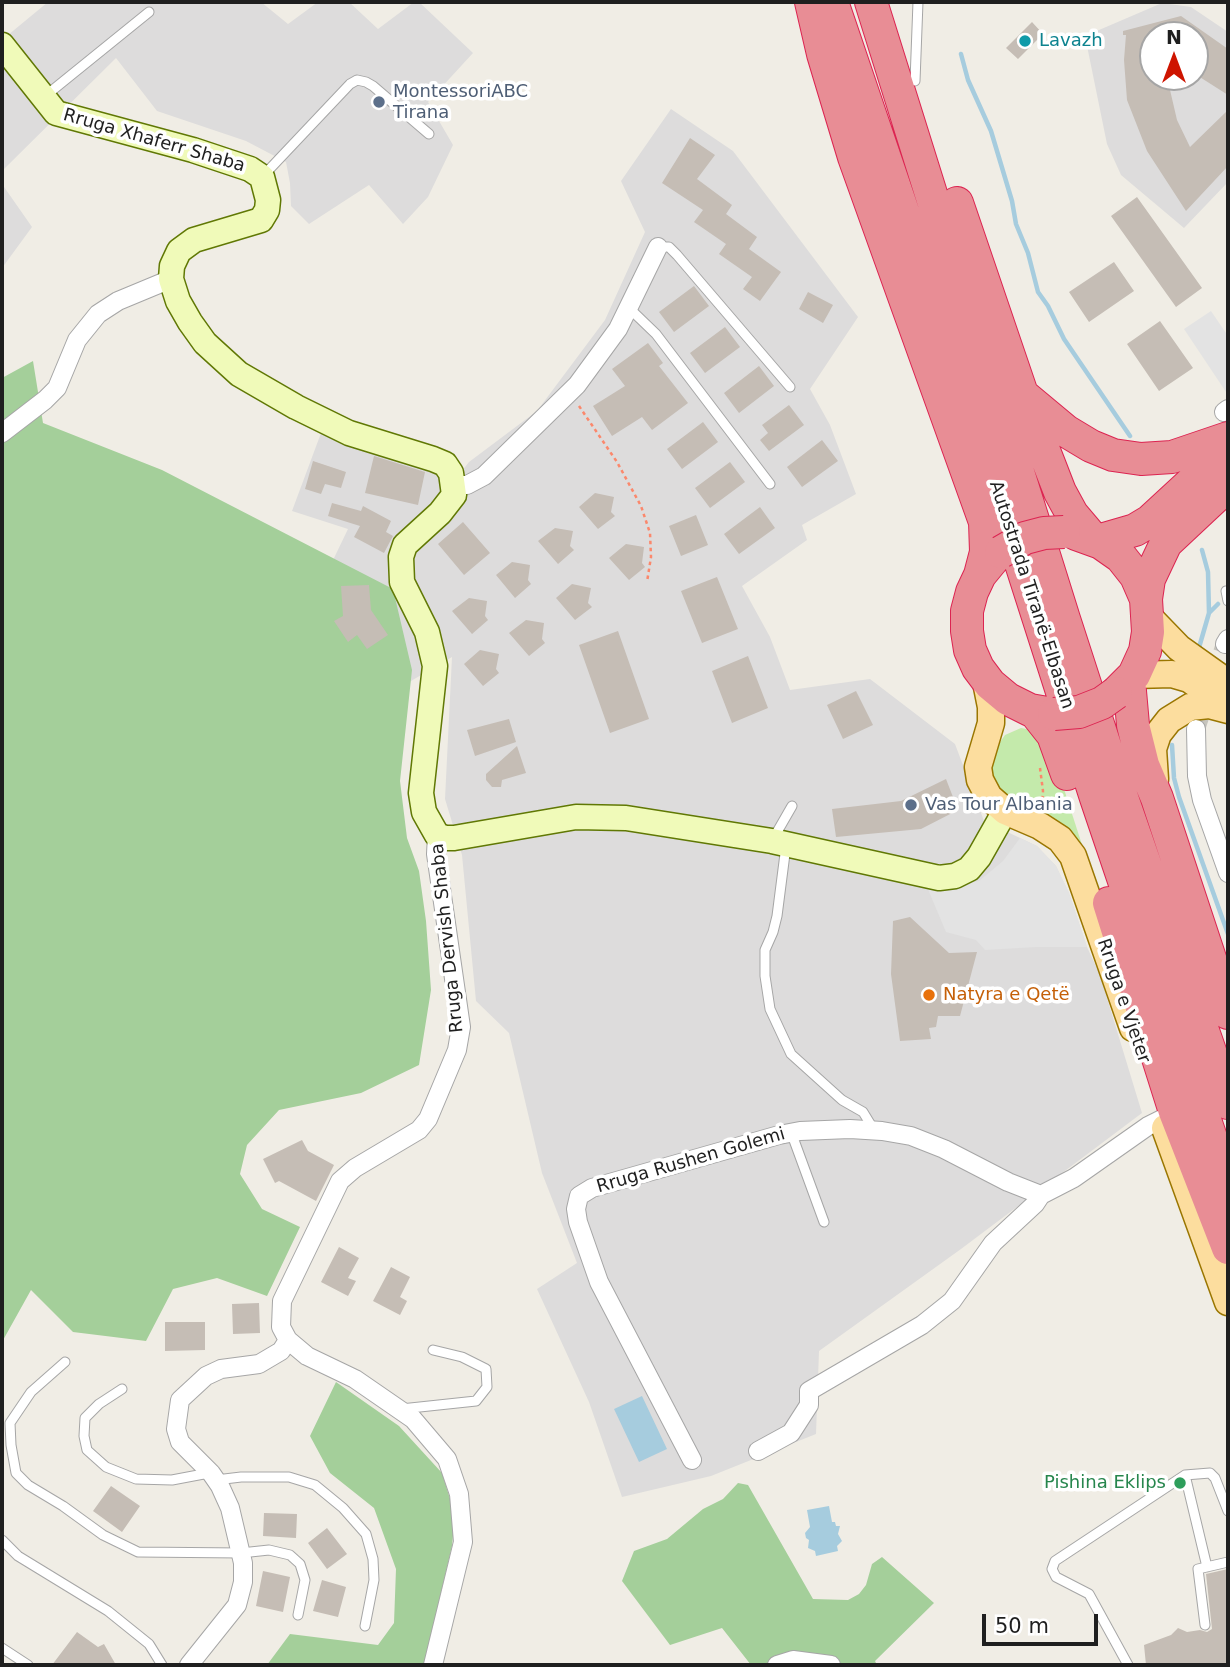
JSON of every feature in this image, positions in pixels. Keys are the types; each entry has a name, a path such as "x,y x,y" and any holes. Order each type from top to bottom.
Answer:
{"highway":[{"path":"811,2 823,54 854,157 985,522 986,552 991,563"},
{"name":"Autostrada Tiranë-Elbasan","path":"832,2 1002,500 1096,797 1228,1188"},
{"name":"Autostrada Tiranë-Elbasan","path":"871,2 1081,671 1228,1102"},
{"path":"889,2 1022,394 1065,503 1096,540 1121,557 1136,576 1147,608"},
{"path":"1022,394 1066,431 1091,446 1113,455 1141,459 1172,457 1227,420"},
{"path":"1228,449 1150,521 1135,530 1096,540 1064,532 1044,533 1025,538 991,563 972,592 967,611 970,650 985,677 1008,699 1040,712 1079,712 1102,703 1126,683 1145,651 1149,579 1166,543 1228,485"},
{"path":"1126,683 1143,765 1157,798 1228,1013"},
{"path":"1040,712 1058,747 1175,1112 1228,1248"}],"main road":[{"path":"1147,608 1179,648 1228,683"},
{"path":"1126,683 1172,674 1189,679 1228,708"},
{"name":"Rruga e Vjeter","path":"985,677 991,707 987,740 978,767 980,780 989,797 1005,811 1060,839 1073,856 1162,1119 1228,1302"},
{"path":"1157,798 1153,749 1158,734 1169,720 1190,707 1209,705 1228,708"},
{"path":"987,740 1040,712"}],"street":[{"name":"Rruga Xhaferr Shaba","path":"2,45 56,113 192,150 250,169 262,177 268,200 267,210 261,220 194,240 179,251 172,266 171,279"},
{"path":"454,485 467,485 484,476 568,393 605,350 629,308 658,247"},
{"path":"2,433 46,400 57,388 77,340 98,314 118,301 171,279 177,301 205,343 239,374 296,407 349,433 444,464 451,473 454,495 405,545 401,557 402,582 427,632 435,666 421,793 424,812 437,835"},
{"path":"1196,729 1202,800 1228,873"},
{"name":"Rruga Dervish Shaba","path":"288,1340 281,1327 282,1301 330,1197 340,1181 355,1168 419,1130 428,1119 457,1051 461,1027 436,854 437,835 454,838 590,816 626,818 779,843 939,878 955,876 969,869 979,858 1005,811"},
{"path":"758,1451 791,1433 809,1405 809,1391 922,1325 952,1301 993,1243 1035,1204 1041,1195 1074,1178 1162,1119"},
{"name":"Rruga Rushen Golemi","path":"692,1460 599,1282 578,1222 576,1209 579,1196 592,1188 747,1143 791,1132 825,1130 874,1130 911,1136 1041,1195"},
{"path":"189,1665 237,1605 243,1582 242,1553 230,1508 213,1476 180,1442 176,1429 180,1400 206,1376 221,1369 259,1364 281,1351 288,1340 307,1356 355,1379 413,1419 447,1459 457,1483 462,1511 463,1542 433,1665"},
{"path":"777,1665 793,1660 831,1665"}],"lane":[{"path":"915,81 918,2"},
{"path":"42,98 149,12"},
{"path":"262,177 349,83 357,80 373,86 429,134"},
{"path":"658,247 669,247 677,255 790,387"},
{"path":"629,308 656,334 770,484"},
{"path":"792,806 779,843 774,932 765,950 765,976 770,1009 791,1054 842,1100 863,1112 874,1130"},
{"path":"791,1132 824,1222"},
{"path":"399,1409 476,1401 487,1387 485,1369 462,1357 433,1350"},
{"path":"65,1362 31,1392 10,1423 16,1473 28,1485 103,1535 138,1552 242,1553 269,1550 289,1555 300,1564 305,1580 298,1615"},
{"path":"122,1389 99,1404 85,1418 84,1437 87,1450 106,1467 136,1479 289,1477 315,1485 343,1508 366,1534 373,1559 374,1580 365,1626"},
{"path":"1128,1665 1089,1594 1056,1577 1052,1569 1055,1561 1185,1475 1210,1473 1215,1478 1228,1511"},
{"path":"1185,1475 1207,1567"},
{"path":"2,1540 18,1556 108,1611 149,1644 162,1665"},
{"path":"1205,1625 1198,1569 1228,1562"},
{"path":"2,1648 28,1665"}],"path":[{"path":"568,393 617,462 641,506 650,533 651,557 647,582"},
{"path":"1040,767 1042,811"}],"shaded area":[{"path":"48,2 261,2 288,24 318,2 349,2 378,29 414,2 419,2 473,53 428,102 453,145 428,197 403,224 369,185 309,224 291,206 286,162 246,141 157,111 116,58 2,171 2,40"},
{"path":"1162,3 1191,7 1228,32 1228,182 1184,228 1121,175 1107,144 1085,36"},
{"path":"671,109 733,151 858,317 810,389 830,425 856,494 802,525 807,540 742,586 770,637 790,690 870,679 955,744 984,821 1037,846 1056,866 1100,975 1142,1113 961,1249 819,1351 816,1434 711,1476 622,1497 589,1402 537,1289 577,1263 542,1173 509,1033 476,1001 462,855 445,799 452,657 322,733 296,637 348,529 292,511 324,425 458,476 469,462 537,411 605,320 645,232 621,181"},
{"path":"2,184 32,227 2,268"},
{"path":"1211,311 1228,336 1226,392 1184,329"},
{"path":"1020,838 1037,846 1056,866 1069,893 1087,947 985,950 976,940 946,932 927,887 956,886 979,881 1003,861"}],"green space":[{"path":"33,361 43,423 162,470 393,589 412,670 400,781 407,838 419,871 431,990 419,1065 361,1093 279,1110 247,1145 240,1174 262,1209 300,1227 267,1296 217,1278 173,1289 146,1341 73,1332 31,1290 2,1342 2,378"},
{"path":"1021,728 1032,730 1054,758 1084,851 995,793 989,758 1005,735"},
{"path":"336,1382 399,1426 442,1473 455,1515 452,1546 424,1665 267,1665 290,1634 378,1645 394,1623 396,1569 374,1508 330,1473 310,1436"},
{"path":"738,1483 748,1485 813,1599 848,1600 859,1594 866,1585 872,1564 882,1557 934,1603 875,1661 877,1665 751,1665 722,1628 670,1645 622,1581 634,1551 667,1539 703,1509 723,1499"}],"water":[{"path":"642,1396 667,1449 639,1462 614,1409"},
{"path":"829,1506 832,1522 840,1526 838,1534 842,1541 837,1546 838,1551 816,1556 815,1551 808,1548 809,1540 805,1533 810,1527 807,1510"}],"building":[{"path":"1181,16 1188,21 1162,21"},
{"name":"Lavazh","path":"1032,22 1043,34 1018,59 1006,48"},
{"path":"1139,27 1139,91 1170,91 1177,120 1190,147 1228,110 1228,166 1186,211 1147,151 1127,100 1124,60 1126,35 1123,35 1123,31"},
{"path":"1209,36 1228,49 1228,95 1209,83"},
{"path":"690,138 715,155 697,179 732,205 726,214 757,237 749,249 781,272 760,301 743,289 752,277 719,254 726,244 694,222 703,210 662,183"},
{"path":"1137,197 1202,288 1176,307 1111,216"},
{"path":"1114,262 1134,291 1089,322 1069,292"},
{"path":"694,286 709,306 674,332 659,312"},
{"path":"808,292 833,305 823,323 799,309"},
{"path":"1160,321 1193,368 1159,391 1127,344"},
{"path":"725,327 740,347 705,373 690,353"},
{"path":"648,343 663,363 659,366 688,403 652,430 642,417 612,436 593,406 625,386 612,369"},
{"path":"759,366 774,386 739,413 724,393"},
{"path":"789,405 804,425 769,451 760,440 768,433 762,425"},
{"path":"703,422 718,442 682,469 667,449"},
{"path":"822,440 838,461 802,487 787,467"},
{"path":"374,456 425,472 418,505 365,493"},
{"path":"313,461 346,472 341,488 325,484 321,494 305,489"},
{"path":"730,462 745,482 710,508 695,488"},
{"path":"595,493 614,497 611,512 615,516 598,529 579,507"},
{"path":"332,503 361,511 363,506 391,521 386,532 393,536 384,553 354,537 360,526 328,516"},
{"path":"760,507 775,528 739,554 724,534"},
{"path":"696,515 708,545 681,556 669,526"},
{"path":"463,522 490,553 464,575 438,544"},
{"path":"555,528 573,531 570,546 574,550 558,564 538,541"},
{"path":"626,544 644,547 642,563 645,567 629,580 609,558"},
{"path":"512,562 530,565 528,580 531,584 515,598 496,575"},
{"path":"717,577 738,629 702,643 681,591"},
{"path":"572,584 591,588 588,603 592,607 575,620 556,598"},
{"path":"369,585 371,610 388,635 367,649 357,635 348,642 334,621 343,616 341,586"},
{"path":"469,598 487,601 485,616 488,620 472,634 452,611"},
{"path":"526,620 544,623 542,639 545,643 529,656 509,633"},
{"path":"618,631 649,719 610,733 579,645"},
{"path":"480,650 499,654 496,669 499,673 483,686 464,664"},
{"path":"748,656 768,708 732,723 712,671"},
{"path":"856,691 873,725 843,739 827,705"},
{"path":"509,719 516,742 475,756 467,730"},
{"path":"517,746 526,773 502,780 501,787 492,787 486,780 486,774"},
{"name":"Vas Tour Albania","path":"946,779 958,810 921,829 836,837 832,809 901,801"},
{"name":"Natyra e Qetë","path":"910,917 949,953 977,952 960,1016 938,1016 936,1027 929,1028 931,1039 900,1041 891,974 893,921"},
{"path":"302,1140 308,1151 334,1165 316,1201 279,1181 275,1183 263,1159"},
{"path":"339,1247 359,1258 348,1278 356,1281 348,1296 321,1282"},
{"path":"391,1267 410,1277 400,1297 407,1301 400,1315 373,1301"},
{"path":"259,1303 260,1333 233,1334 232,1304"},
{"path":"165,1322 205,1322 205,1350 165,1351"},
{"path":"111,1486 140,1506 122,1532 93,1511"},
{"path":"264,1513 297,1514 296,1538 263,1536"},
{"path":"327,1528 347,1554 327,1569 308,1543"},
{"path":"1228,1569 1228,1665 1146,1665 1144,1645 1171,1635 1178,1628 1187,1632 1207,1632 1212,1629 1206,1574"},
{"path":"263,1571 290,1577 283,1612 256,1606"},
{"path":"322,1580 346,1587 338,1617 313,1611"},
{"path":"77,1632 98,1647 104,1644 116,1665 52,1665"}],"waterway":[{"path":"961,54 968,80 991,131 1038,292 1064,339 1130,436"},
{"path":"1198,651 1209,613 1208,572 1202,550"},
{"path":"1209,613 1218,604"},
{"path":"1172,745 1174,778 1179,797 1228,934"}],"tunnel":[{"path":"1196,729 1225,644"}],"place":[{"name":"Lavazh","path":"1025,41"},
{"name":"MontessoriABC Tirana","path":"379,102"},
{"name":"Vas Tour Albania","path":"911,805"},
{"name":"Natyra e Qetë","path":"929,995"},
{"name":"Pishina Eklips","path":"1180,1483"}]}
